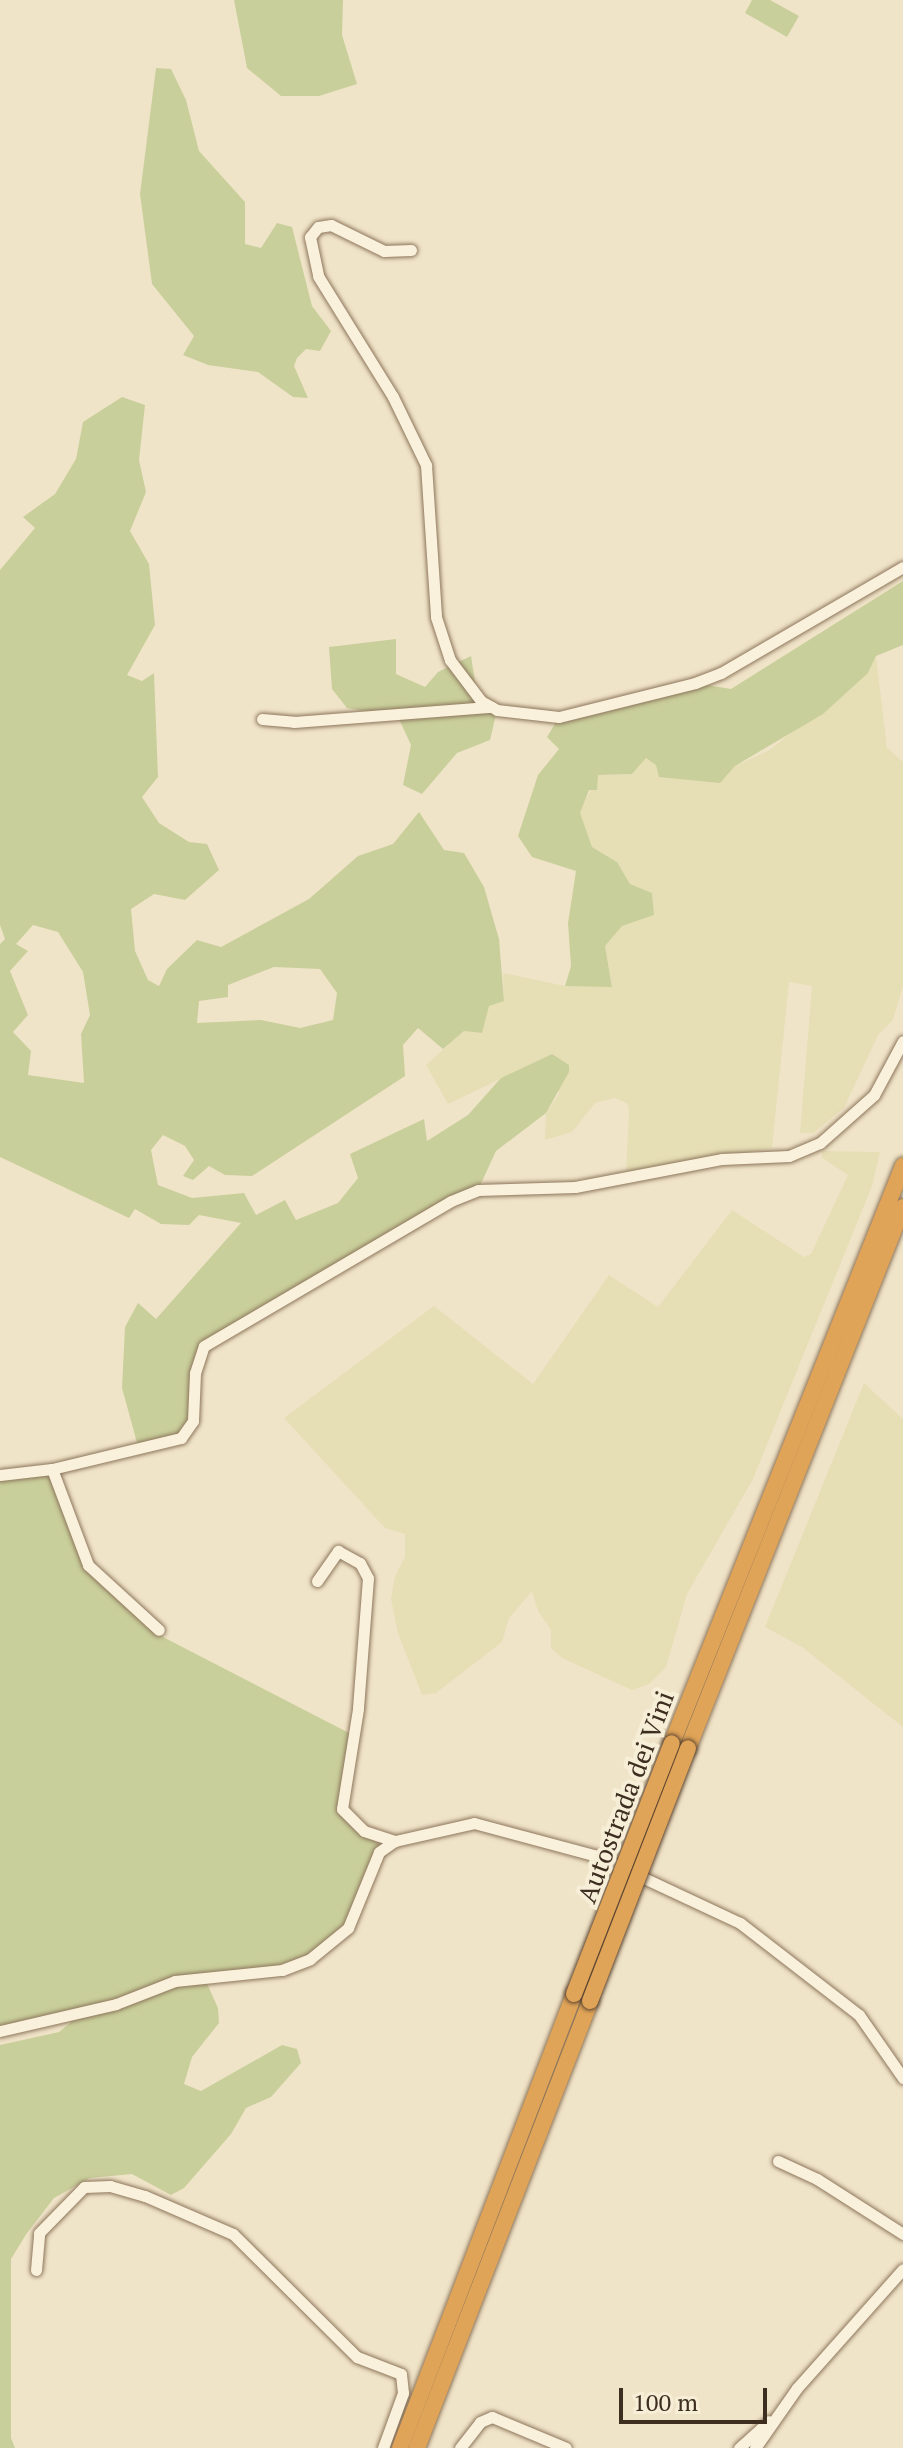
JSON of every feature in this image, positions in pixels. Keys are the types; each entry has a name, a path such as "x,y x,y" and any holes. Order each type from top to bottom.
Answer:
{"highway":[{"name":"Autostrada dei Vini","path":"400,2448 582,1998 903,1166"},
{"name":"Autostrada dei Vini","path":"680,1746 903,1207"},
{"name":"Autostrada dei Vini","path":"417,2448 582,1998"}],"street":[{"path":"411,250 384,251 331,225 318,227 310,237 318,276 417,440 429,483 436,617 442,644 466,684 492,707"},
{"path":"262,719 294,722 492,707 559,717 695,683 721,673 903,567"},
{"path":"0,1475 52,1469 181,1438 193,1421 195,1373 204,1346 451,1201 478,1190 575,1187 722,1159 789,1156 820,1143 850,1121 874,1095 903,1041"},
{"path":"52,1469 88,1565 159,1630"},
{"path":"317,1581 338,1551 360,1563 368,1578 358,1709 342,1809 364,1831 395,1841 474,1823 495,1825 597,1856 697,1899 740,1923 859,2015 903,2078"},
{"path":"0,2031 116,2004 175,1981 282,1970 310,1959 348,1928 371,1866 395,1841"},
{"path":"778,2161 817,2179 903,2234"},
{"path":"36,2270 39,2233 84,2187 110,2186 145,2196 233,2234 357,2357 401,2374 403,2393 383,2448"},
{"path":"755,2448 786,2404 903,2269"},
{"path":"739,2448 786,2404"},
{"path":"460,2448 480,2422 492,2417 566,2448"}],"shaded area":[{"path":"876,656 887,748 903,762 903,986 893,1020 878,1035 844,1108 813,1133 800,1133 812,986 789,982 772,1148 626,1174 628,1104 615,1098 595,1103 572,1132 545,1140 546,1113 559,1094 552,1054 448,1104 426,1065 464,1031 482,1033 488,1006 504,1000 503,973 565,986 612,986 605,946 622,926 654,915 652,893 630,884 617,862 592,847 579,813 598,775 632,774 646,758 720,782 735,766 768,751 868,673"},
{"path":"822,1151 880,1152 872,1186 753,1479 687,1594 666,1667 649,1684 632,1690 562,1658 551,1648 551,1630 538,1611 532,1591 509,1618 502,1642 436,1693 422,1695 398,1633 391,1599 395,1576 405,1557 405,1534 385,1528 284,1418 434,1306 533,1384 609,1275 658,1307 732,1210 804,1257 811,1254 848,1175 822,1158"},
{"path":"864,1383 903,1419 903,1727 802,1647 765,1627"}],"green space":[{"path":"234,0 343,0 342,35 357,84 319,96 281,96 247,68"},
{"path":"752,0 770,0 799,16 787,37 745,13"},
{"path":"156,68 171,69 186,100 199,151 245,202 245,244 261,248 277,223 292,227 312,306 331,331 320,351 306,349 294,366 308,398 293,397 258,372 208,365 183,355 194,336 152,284 140,194"},
{"path":"122,397 145,405 139,460 146,492 130,531 149,564 155,625 127,675 142,681 154,673 158,777 142,797 159,823 189,842 207,844 219,870 185,900 154,894 131,909 135,951 148,980 159,986 167,969 197,940 221,947 309,899 358,856 393,844 419,812 444,850 464,853 484,887 499,939 504,1001 489,1006 482,1033 464,1031 443,1049 418,1028 403,1045 405,1076 252,1176 225,1175 209,1166 193,1180 183,1176 194,1160 185,1146 163,1135 151,1150 158,1185 192,1198 244,1193 256,1215 285,1200 296,1220 338,1203 358,1178 350,1154 424,1119 427,1141 468,1115 501,1078 552,1054 569,1065 569,1072 546,1113 496,1151 478,1190 204,1345 193,1421 181,1438 139,1450 122,1388 125,1327 138,1303 156,1319 241,1223 199,1215 189,1225 161,1224 135,1209 129,1218 0,1157 0,944 5,939 0,925 0,570 35,528 23,517 55,494 76,459 83,422","holes":["33,925 58,932 83,972 90,1015 81,1034 84,1083 28,1075 31,1051 13,1032 28,1015 10,971 28,951 16,944","274,967 320,969 337,993 333,1020 300,1028 261,1020 197,1023 199,1001 228,997 228,985"]},
{"path":"903,581 903,645 876,656 868,673 823,714 735,766 720,783 659,777 656,765 646,758 632,774 598,775 597,790 589,790 580,813 592,847 617,862 630,884 652,893 654,915 622,926 605,946 612,987 565,986 571,966 568,923 576,871 532,857 518,836 538,775 559,749 547,737 559,717 695,683 731,689"},
{"path":"396,639 396,674 425,687 438,672 471,656 478,700 497,710 490,740 457,753 422,794 403,785 411,745 398,717 347,708 332,689 329,647"},
{"path":"52,1469 89,1565 163,1637 351,1734 339,1810 355,1831 378,1843 379,1852 348,1928 310,1959 205,1979 218,2008 219,2023 192,2057 184,2084 201,2091 282,2045 297,2049 301,2063 271,2097 246,2108 231,2134 184,2188 171,2195 132,2174 90,2178 54,2198 27,2233 11,2259 11,2438 15,2448 0,2448 0,2045 59,2032 71,2022 71,2016 0,2031 0,1475"}]}
